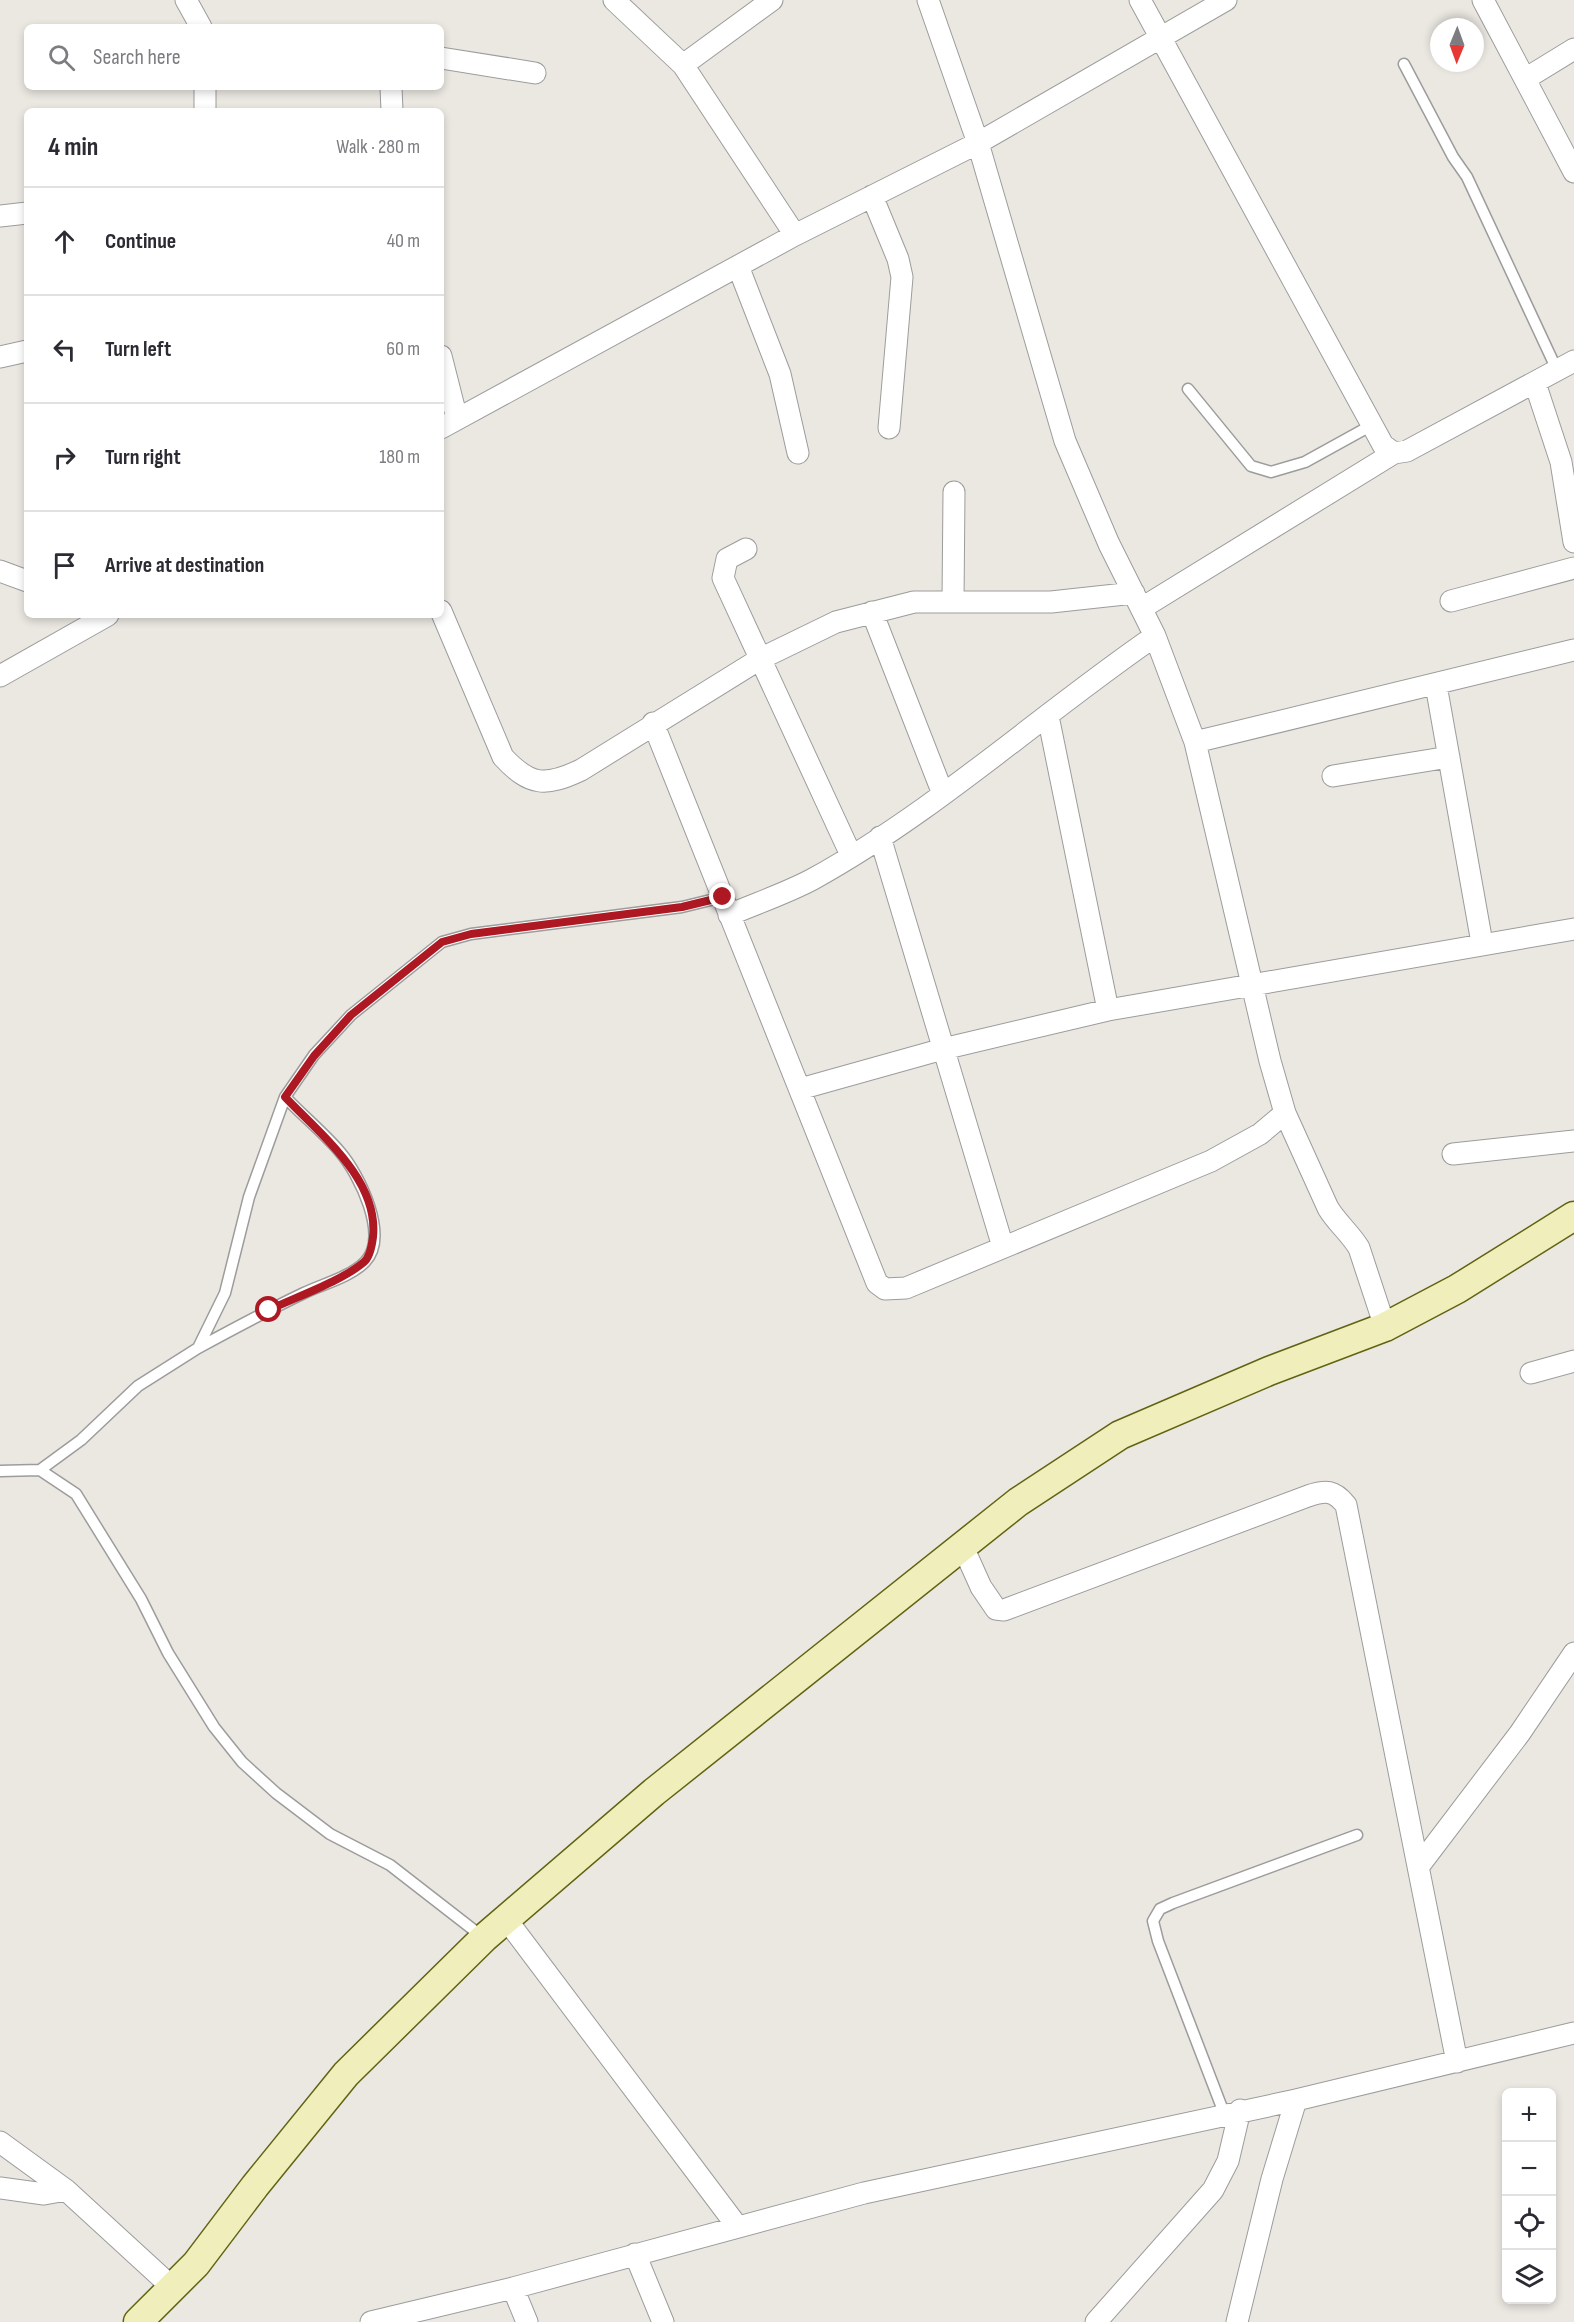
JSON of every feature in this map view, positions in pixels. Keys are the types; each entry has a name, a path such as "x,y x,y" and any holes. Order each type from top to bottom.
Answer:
{"street":[{"path":"186,0 199,24"},
{"path":"614,0 683,64 795,235"},
{"path":"683,64 772,0"},
{"path":"928,0 978,143 1065,441 1109,544 1155,636 1195,742 1285,1113 1328,1208 1336,1221 1352,1236 1359,1248 1385,1328"},
{"path":"1140,0 1383,445 1394,453"},
{"path":"444,381 449,423 795,235 978,143 1226,0"},
{"path":"1483,0 1574,172"},
{"path":"1525,79 1574,50"},
{"path":"444,58 535,73"},
{"path":"205,90 206,108"},
{"path":"391,90 392,108"},
{"path":"872,196 898,259 902,277 889,428"},
{"path":"0,216 24,213"},
{"path":"738,266 780,374 798,453"},
{"path":"0,357 24,352"},
{"path":"444,618 503,757 520,775 540,780 558,781 581,770 653,723 760,659 836,622 914,602 1138,600 1394,453 1407,452 1566,365"},
{"path":"1535,383 1561,462 1574,542"},
{"path":"953,602 954,492"},
{"path":"746,549 727,559 723,578 851,855"},
{"path":"1451,601 1574,568"},
{"path":"0,572 24,580"},
{"path":"872,612 943,794"},
{"path":"0,676 102,618"},
{"path":"726,906 812,879 880,837 943,794 1048,716 1090,680 1155,636"},
{"path":"1195,742 1574,650"},
{"path":"1436,685 1482,943"},
{"path":"1048,716 1108,1010"},
{"path":"653,723 877,1282 885,1289 906,1288 1211,1161 1260,1134 1285,1113"},
{"path":"1333,776 1449,757"},
{"path":"880,837 1003,1247"},
{"path":"800,1089 943,1049 1108,1010 1252,982 1574,929"},
{"path":"1453,1154 1574,1142"},
{"path":"138,2322 174,2289 346,2074 484,1938 654,1792 1018,1502 1120,1435 1269,1371 1385,1328 1457,1288 1574,1216"},
{"path":"1532,1373 1574,1361"},
{"path":"963,1546 988,1599 996,1609 1004,1610 1308,1496 1325,1491 1337,1493 1346,1505 1457,2062"},
{"path":"1419,1866 1520,1733 1574,1653"},
{"path":"506,1919 737,2226"},
{"path":"371,2322 513,2288 864,2193 1296,2100 1574,2033"},
{"path":"1237,2322 1272,2179 1296,2100"},
{"path":"1096,2322 1213,2190 1228,2161 1232,2112"},
{"path":"0,2142 66,2190 174,2289"},
{"path":"0,2188 44,2194 66,2190"},
{"path":"635,2254 663,2322"},
{"path":"513,2288 528,2322"}],"lane":[{"path":"1404,64 1454,158 1467,177 1566,365"},
{"path":"1188,389 1251,466 1271,472 1305,462 1372,425"},
{"path":"198,1348 225,1293 249,1197 285,1097 314,1056 351,1015 442,942 471,934 682,907 726,906"},
{"path":"0,1471 40,1470 81,1440 138,1386 198,1348 366,1261 374,1230 369,1201 341,1153 285,1097"},
{"path":"40,1470 76,1494 141,1599 174,1662 214,1727 242,1762 276,1793 330,1834 390,1865 484,1938"},
{"path":"1232,2112 1158,1941 1153,1921 1160,1909 1173,1903 1357,1835"}],"route":[{"path":"269,1310 348,1272 366,1261 371,1248 374,1230 369,1201 341,1153 285,1097 314,1056 351,1015 399,974 442,942 471,934 545,923 682,907 723,897"}]}
